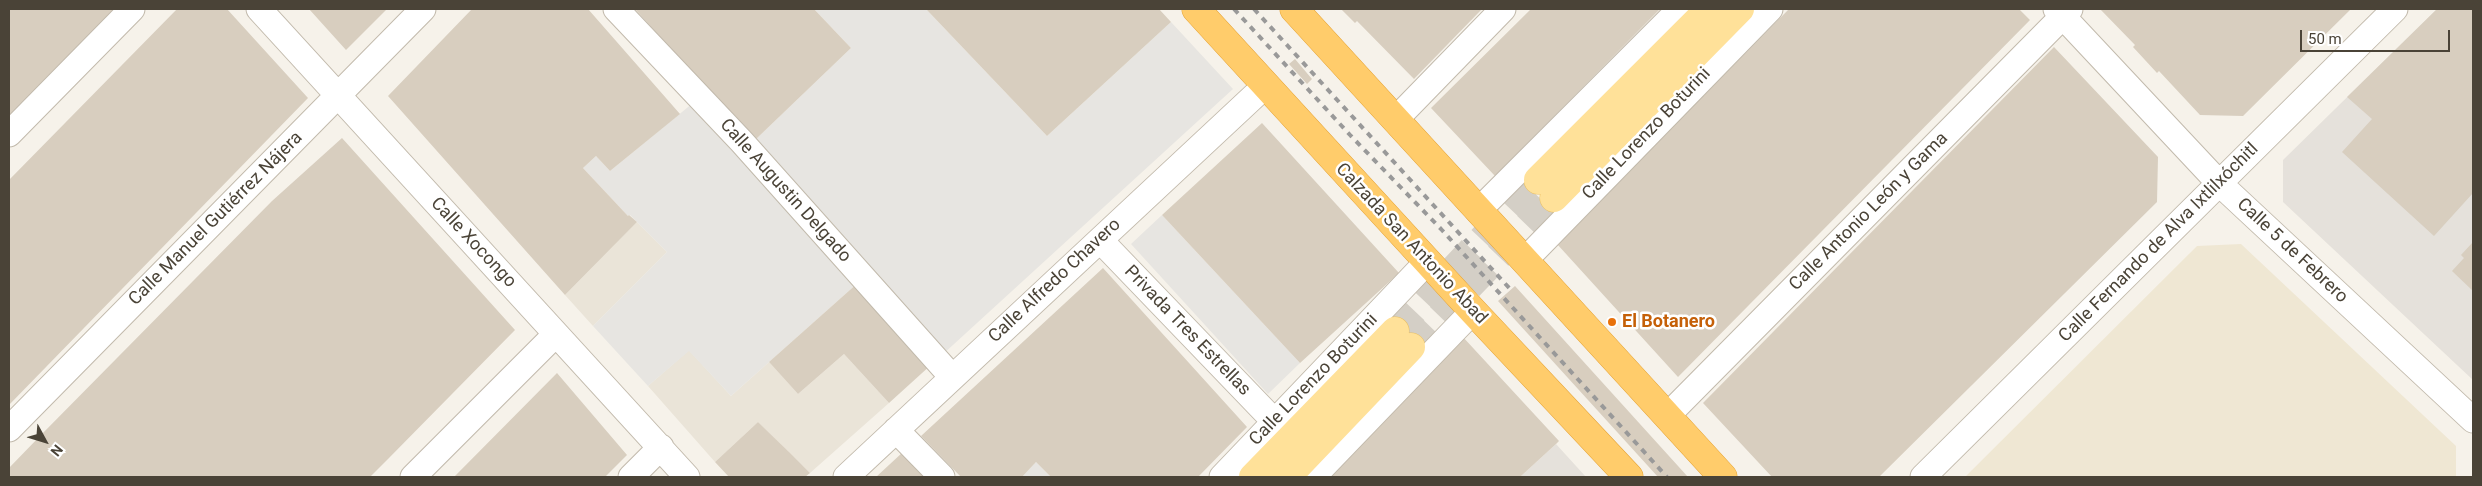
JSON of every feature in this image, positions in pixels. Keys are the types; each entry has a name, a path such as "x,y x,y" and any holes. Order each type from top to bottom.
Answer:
{"highway":[{"name":"Calzada San Antonio Abad","path":"1196,9 1427,262 1628,477"},
{"path":"1294,9 1723,477"}],"main road":[{"name":"Calle Lorenzo Boturini","path":"1709,9 1546,189 1740,9"},
{"name":"Calle Lorenzo Boturini","path":"1253,477 1403,339 1287,477"}],"street":[{"path":"9,134 132,9"},
{"name":"Calle Xocongo","path":"259,9 687,477"},
{"name":"Calle Manuel Gutiérrez Nájera","path":"9,429 423,9"},
{"name":"Calle Augustin Delgado","path":"616,9 742,142 952,377"},
{"path":"1395,120 1503,9"},
{"path":"1478,211 1680,9"},
{"name":"Calle Lorenzo Boturini","path":"1524,260 1770,9"},
{"name":"Calle Fernando de Alva Ixtlilxóchitl","path":"1923,477 2395,9"},
{"name":"Calle 5 de Febrero","path":"2063,11 2220,184 2473,420"},
{"name":"Calle Antonio León y Gama","path":"1667,416 2063,11"},
{"name":"Calle Alfredo Chavero","path":"846,477 1266,85"},
{"name":"Privada Tres Estrellas","path":"1100,240 1274,422"},
{"name":"Calle Lorenzo Boturini","path":"1222,477 1427,262"},
{"path":"1313,477 1473,311"},
{"path":"413,477 556,334"},
{"path":"896,430 942,477"},
{"path":"631,477 661,448"}],"shaded area":[{"path":"814,9 926,9 1047,136 1171,22 1233,89 942,355 754,141 851,48"},
{"path":"2437,9 2473,9 2473,380 2283,202 2283,160"},
{"path":"693,103 860,281 731,396 689,351 648,386 593,326 667,252 630,215 628,216 583,168 596,156 610,171"},
{"path":"1162,215 1300,363 1268,394 1131,244"},
{"path":"637,222 667,252 593,326 565,295"},
{"path":"2241,244 2456,446 2456,477 1965,477 2197,246"},
{"path":"689,350 731,396 769,362 798,394 844,354 889,403 810,473 758,422 715,462 648,386"},
{"path":"1556,444 1586,477 1520,477"},
{"path":"1036,462 1051,477 1022,477"}],"building":[{"path":"9,9 114,9 9,116"},
{"path":"177,9 227,9 308,98 9,405 9,180"},
{"path":"309,9 387,9 346,50"},
{"path":"472,9 588,9 680,114 610,171 596,156 583,168 628,216 637,222 565,295 388,96"},
{"path":"635,9 814,9 851,48 754,141"},
{"path":"926,9 1159,9 1171,22 1047,136"},
{"path":"1341,9 1482,9 1414,79 1357,21 1355,23"},
{"path":"1531,9 1660,9 1495,176 1431,108"},
{"path":"1789,9 2019,9 2030,20 1678,377 1557,244"},
{"path":"2100,9 2351,9 2243,116 2200,115 2159,71 2157,73 2133,47 2135,45"},
{"path":"2437,9 2473,9 2473,193 2434,236 2342,152 2372,119 2347,97"},
{"path":"2054,47 2158,157 2157,202 1879,477 1772,477 1703,403"},
{"path":"1295,59 1312,79 1307,84 1289,64"},
{"path":"1262,123 1399,273 1300,363 1162,215"},
{"path":"342,138 515,330 370,477 9,477 9,468 39,437 272,201"},
{"path":"2473,242 2473,291 2452,271 2464,258 2461,255"},
{"path":"1103,268 1247,427 1198,477 1051,477 1036,462 1022,477 961,477 921,436"},
{"path":"860,281 932,364 889,403 844,354 798,394 769,362"},
{"path":"1515,286 1688,477 1658,477 1498,301"},
{"path":"1462,336 1559,441 1520,477 1328,477"},
{"path":"557,373 627,455 605,477 454,477"},
{"path":"758,422 810,473 805,477 729,477 715,462"},
{"path":"903,452 930,477 876,477"}],"tunnel":[{"path":"1395,331 1538,180"},
{"path":"1411,347 1554,198"}],"railway":[{"path":"1234,9 1351,136 1441,229 1667,477"},
{"path":"1254,9 1511,290"}],"place":[{"name":"El Botanero","path":"1612,322"}]}
